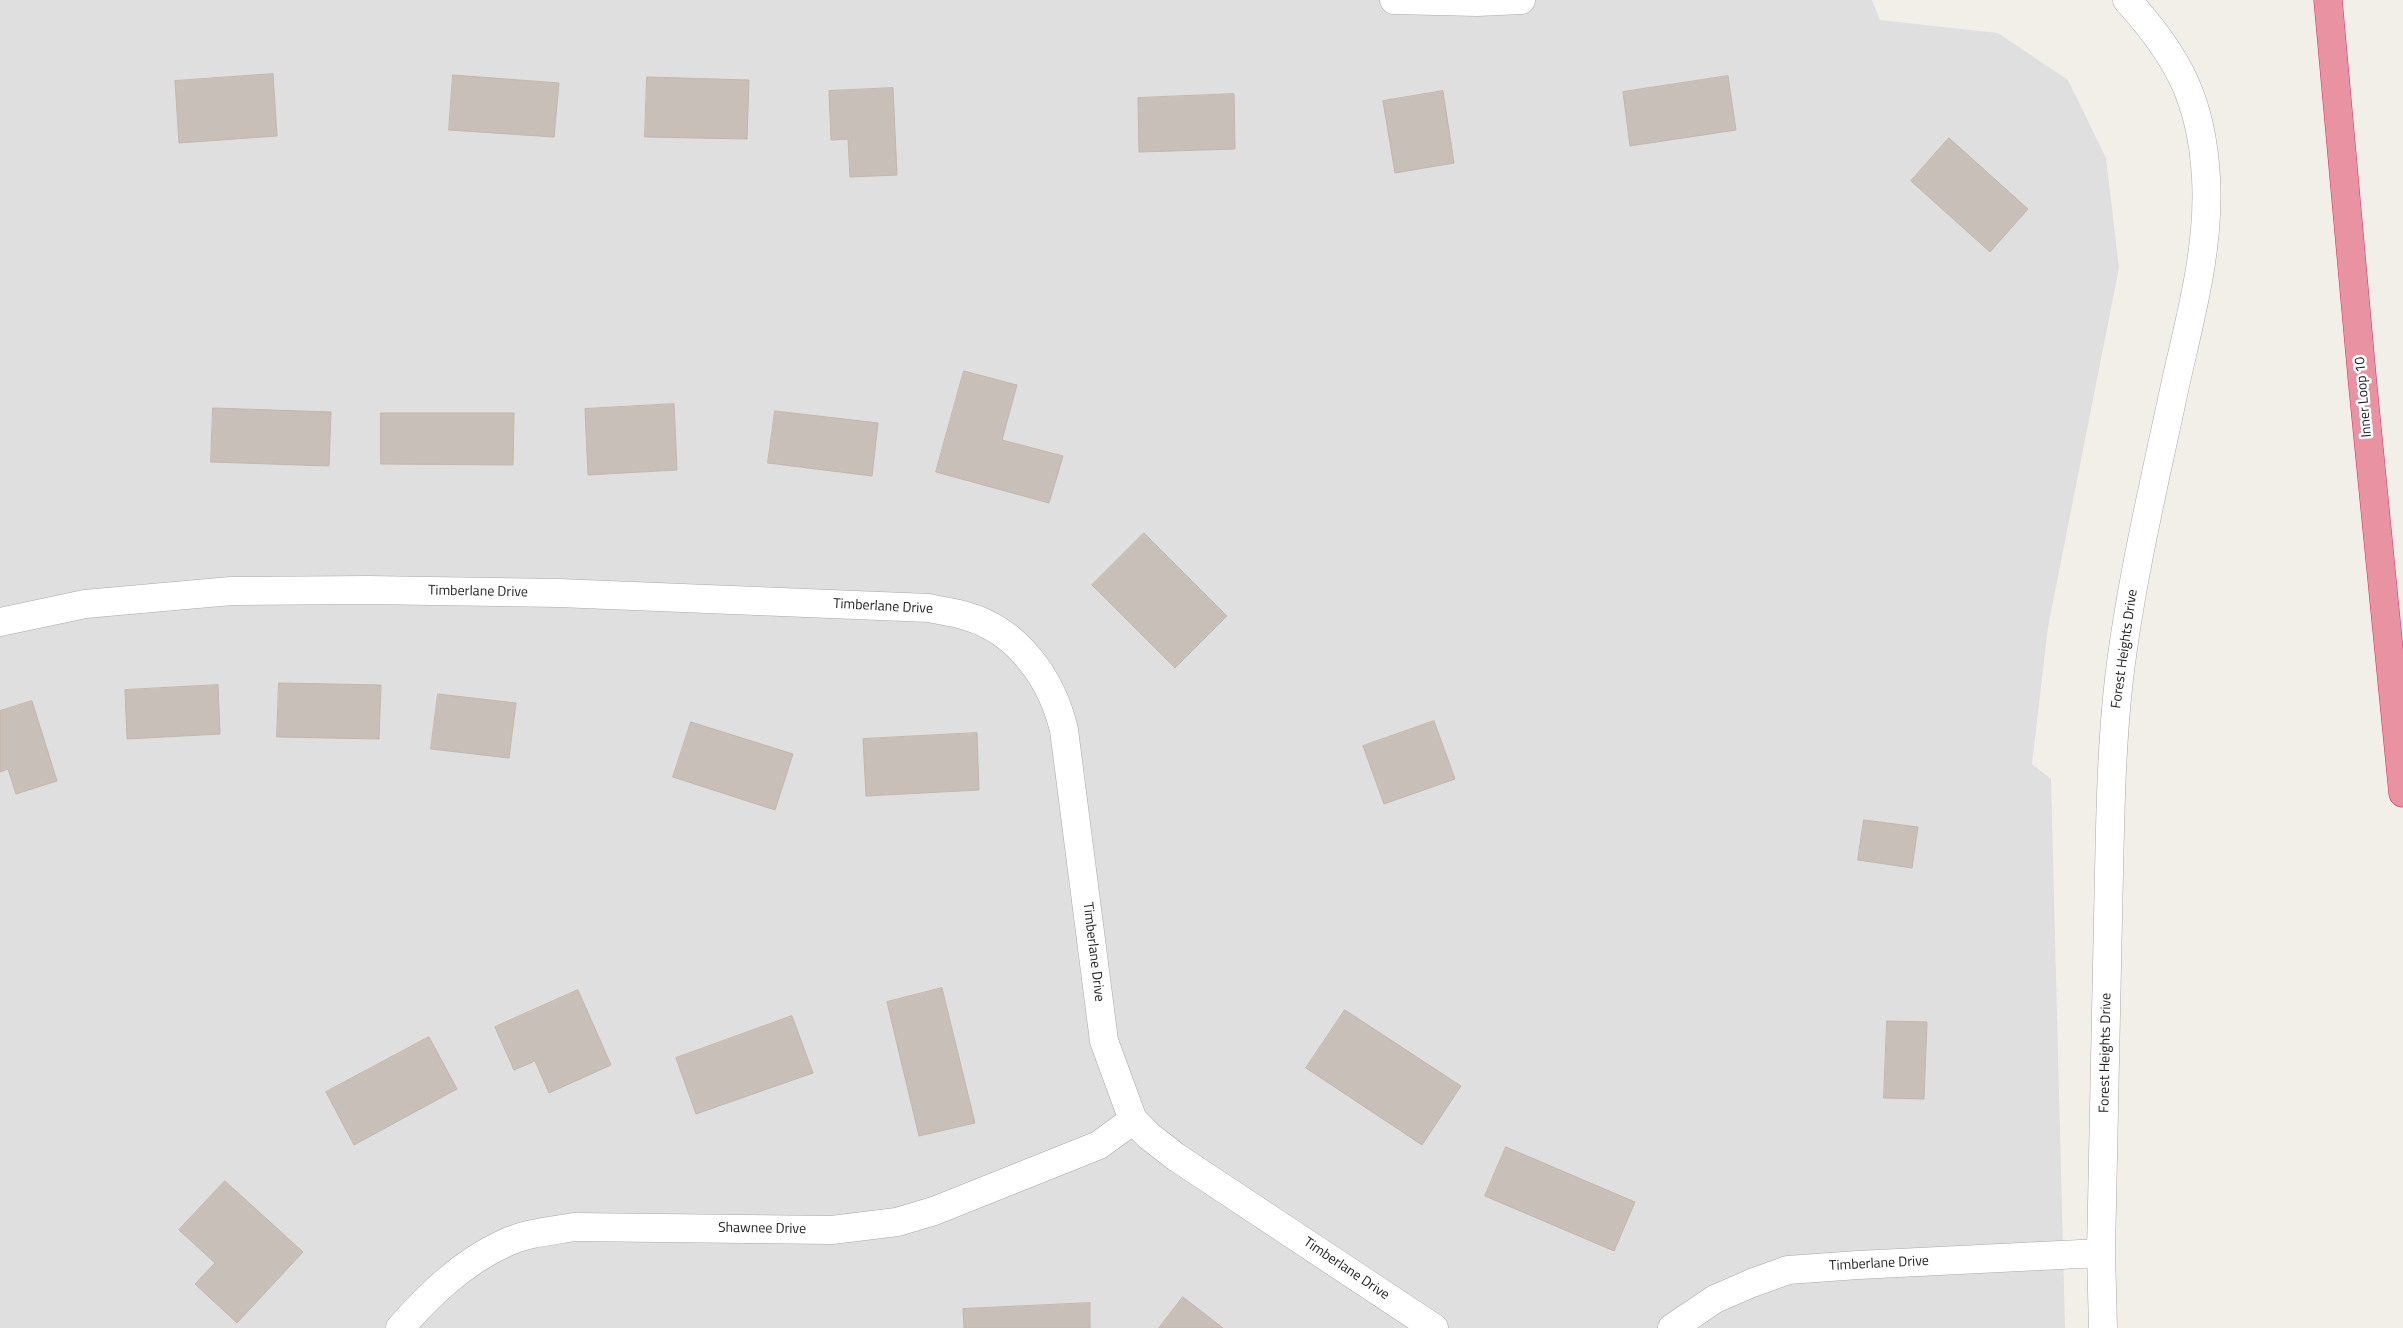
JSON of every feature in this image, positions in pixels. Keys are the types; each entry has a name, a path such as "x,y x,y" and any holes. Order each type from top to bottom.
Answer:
{"highway":[{"name":"Inner Loop 10","path":"2328,0 2362,378 2403,793"}],"street":[{"path":"1394,0 1478,2 1521,0"},
{"name":"Forest Heights Drive","path":"2104,1328 2101,1253 2111,783 2119,679 2142,536 2188,329 2206,230 2207,181 2204,149 2196,112 2185,80 2167,50 2126,0"},
{"name":"Timberlane Drive","path":"0,622 85,604 231,591 358,590 559,593 929,608 968,616 995,630 1019,647 1035,664 1049,686 1058,706 1064,730 1104,1041 1133,1120 1149,1136 1176,1157 1434,1328"},
{"name":"Shawnee Drive","path":"400,1328 435,1290 468,1264 504,1243 538,1233 574,1227 832,1230 897,1222 934,1211 1099,1145 1133,1120"},
{"name":"Timberlane Drive","path":"1672,1328 1715,1299 1788,1270 2101,1253"}],"shaded area":[{"path":"0,0 1872,0 1880,20 1998,33 2068,80 2106,158 2119,268 2048,627 2032,764 2051,779 2065,1328 0,1328"}],"building":[{"path":"273,74 277,136 179,143 175,81"},
{"path":"453,75 559,83 554,137 449,130"},
{"path":"1728,76 1736,130 1630,146 1623,92"},
{"path":"647,77 749,80 747,139 645,137"},
{"path":"893,88 897,175 850,177 848,139 831,140 829,91"},
{"path":"1443,91 1454,163 1395,173 1383,101"},
{"path":"1234,94 1235,149 1139,152 1138,98"},
{"path":"1949,138 2028,209 1990,252 1911,181"},
{"path":"964,371 1017,385 1002,440 1063,456 1049,503 936,472"},
{"path":"674,404 677,470 588,475 585,409"},
{"path":"213,408 331,412 329,466 211,462"},
{"path":"775,411 878,423 872,476 768,463"},
{"path":"381,413 514,413 513,465 381,464"},
{"path":"1144,533 1227,616 1175,668 1092,585"},
{"path":"279,683 381,685 379,739 277,737"},
{"path":"218,685 220,734 127,739 125,690"},
{"path":"438,694 516,703 509,758 431,749"},
{"path":"32,701 57,781 16,794 8,769 0,772 0,711"},
{"path":"1434,721 1455,779 1384,804 1363,746"},
{"path":"691,722 793,754 775,810 673,777"},
{"path":"977,733 979,790 866,796 863,739"},
{"path":"1864,820 1918,827 1912,868 1858,860"},
{"path":"942,988 975,1123 919,1136 887,1002"},
{"path":"578,990 611,1065 549,1093 535,1061 514,1070 495,1027"},
{"path":"1345,1010 1461,1086 1422,1145 1306,1068"},
{"path":"792,1016 813,1073 696,1114 676,1058"},
{"path":"1887,1021 1927,1022 1924,1099 1884,1098"},
{"path":"429,1037 457,1089 354,1145 326,1092"},
{"path":"1506,1147 1635,1202 1614,1251 1485,1196"},
{"path":"225,1181 303,1252 237,1323 195,1284 215,1263 179,1230"},
{"path":"1183,1297 1223,1328 1159,1328"},
{"path":"1090,1303 1090,1328 964,1328 963,1309"}]}
